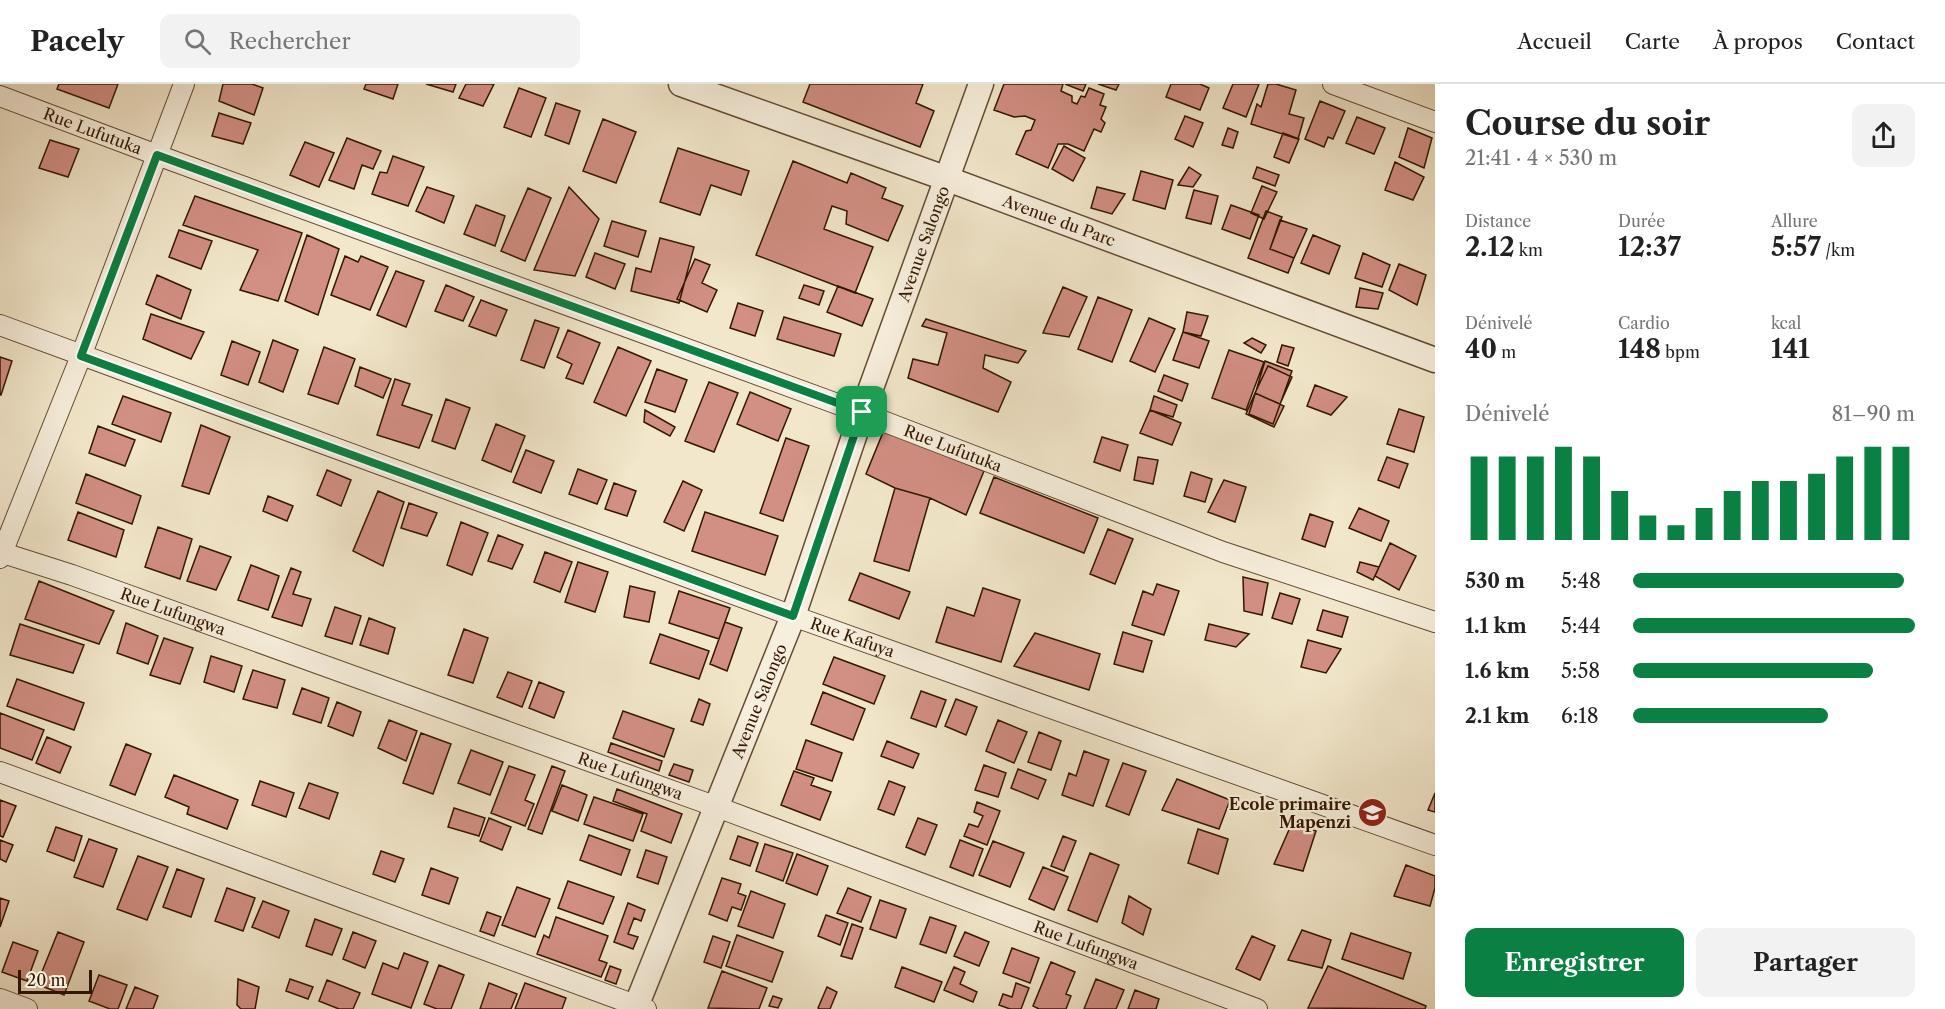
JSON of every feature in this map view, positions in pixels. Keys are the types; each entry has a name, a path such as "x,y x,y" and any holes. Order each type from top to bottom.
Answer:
{"street":[{"path":"1,554 81,356 184,84"},
{"name":"Avenue du Parc","path":"681,84 945,178 1435,360"},
{"name":"Avenue Salongo","path":"639,1008 793,616 862,412 981,84"},
{"path":"1333,84 1435,122"},
{"name":"Rue Lufutuka","path":"0,96 862,412 1223,552 1435,622"},
{"name":"Rue Kafuya","path":"0,325 793,616 1435,845"},
{"name":"Rue Lufungwa","path":"1,554 72,575 717,807 1257,1009"},
{"path":"0,772 639,1008"},
{"path":"0,999 27,1009"}],"building":[{"path":"59,84 118,84 109,108 57,89"},
{"path":"223,84 252,84 263,88 254,115 219,101"},
{"path":"366,84 398,84 393,99 364,89"},
{"path":"426,84 456,84 453,92"},
{"path":"466,84 494,84 483,106 459,98"},
{"path":"810,84 923,84 916,103 934,111 920,147 803,102"},
{"path":"1004,84 1063,84 1061,91 1072,96 1072,102 1077,104 1081,96 1085,97 1089,88 1104,94 1100,105 1106,107 1101,119 1105,123 1101,132 1094,129 1084,151 1068,144 1058,144 1048,168 1016,154 1026,131 1031,130 1035,120 1025,116 1014,117 994,110"},
{"path":"1065,84 1086,84 1083,91"},
{"path":"1098,84 1119,84 1116,90"},
{"path":"1171,84 1200,84 1209,88 1200,110 1166,97"},
{"path":"1233,84 1259,84 1246,117 1223,108"},
{"path":"1268,84 1296,90 1289,114 1304,118 1298,139 1251,124 1257,104 1261,107"},
{"path":"519,88 546,98 531,137 504,127"},
{"path":"1320,101 1345,111 1333,139 1328,137 1324,147 1305,139"},
{"path":"556,103 580,111 569,144 545,135"},
{"path":"219,113 251,123 243,144 212,136"},
{"path":"1185,116 1203,123 1193,147 1175,139"},
{"path":"1357,117 1385,128 1374,154 1346,143"},
{"path":"603,119 636,132 616,183 583,171"},
{"path":"1228,128 1238,132 1233,148 1222,145"},
{"path":"1408,128 1432,138 1424,168 1399,157"},
{"path":"1283,133 1299,139 1289,163 1274,157"},
{"path":"347,138 381,151 373,169 362,165 354,189 329,180"},
{"path":"50,140 79,149 68,177 39,168"},
{"path":"305,142 334,153 319,187 290,175"},
{"path":"1064,146 1085,158 1073,181 1052,169"},
{"path":"678,148 749,171 741,195 711,185 700,215 660,202"},
{"path":"393,156 424,167 408,206 372,194 380,172 387,173"},
{"path":"793,161 847,183 851,173 886,188 882,198 903,206 888,241 846,224 847,211 832,206 824,229 873,247 855,293 756,255"},
{"path":"1395,162 1424,177 1413,200 1385,190"},
{"path":"1189,167 1201,175 1193,187 1178,185"},
{"path":"1257,167 1279,175 1275,186 1253,178"},
{"path":"1141,171 1173,180 1165,209 1133,200"},
{"path":"1262,186 1277,192 1264,219 1251,213"},
{"path":"427,187 454,196 444,223 416,211"},
{"path":"569,187 599,219 575,276 534,270"},
{"path":"1097,187 1125,194 1112,214 1091,208"},
{"path":"528,188 551,198 525,261 501,251"},
{"path":"1194,190 1218,196 1211,224 1186,218"},
{"path":"195,196 302,233 278,301 240,290 258,250 183,225"},
{"path":"476,205 505,216 495,246 464,234"},
{"path":"1231,205 1259,215 1250,239 1222,229"},
{"path":"1266,211 1282,217 1270,249 1294,258 1288,273 1248,258"},
{"path":"1280,220 1307,229 1294,258 1270,249"},
{"path":"612,221 646,231 638,257 604,246"},
{"path":"179,230 212,241 201,269 169,257"},
{"path":"307,235 339,249 318,315 285,301"},
{"path":"1313,235 1340,246 1329,274 1301,263"},
{"path":"660,238 694,247 679,303 631,291 636,268 651,272"},
{"path":"595,253 625,264 615,289 586,277"},
{"path":"1363,253 1390,265 1382,287 1355,278"},
{"path":"345,256 358,262 361,256 388,267 370,310 331,295"},
{"path":"695,259 710,265 702,283 717,290 707,312 677,299"},
{"path":"1399,264 1426,275 1417,305 1389,290"},
{"path":"396,271 424,281 406,327 377,315"},
{"path":"157,275 191,290 181,319 146,304"},
{"path":"446,285 474,297 463,321 435,311"},
{"path":"804,285 824,291 819,305 799,298"},
{"path":"838,286 873,299 862,326 827,312"},
{"path":"1063,287 1087,297 1069,337 1043,333"},
{"path":"1360,288 1383,293 1378,309 1356,307"},
{"path":"1098,297 1132,310 1112,362 1078,349"},
{"path":"481,300 507,310 496,336 469,326"},
{"path":"738,303 763,311 755,336 730,328"},
{"path":"1187,312 1208,316 1201,336 1183,332"},
{"path":"151,314 204,332 191,359 143,339"},
{"path":"784,317 841,334 834,356 777,339"},
{"path":"1149,318 1175,329 1155,372 1130,361"},
{"path":"926,319 1026,351 1018,363 985,355 983,368 1011,382 998,412 908,378 913,359 938,365 947,333 922,326"},
{"path":"535,320 559,328 544,368 521,360"},
{"path":"568,330 600,343 583,384 566,378 572,364 557,357"},
{"path":"1183,332 1209,341 1199,368 1173,360"},
{"path":"1252,338 1266,345 1261,353 1244,343"},
{"path":"273,340 298,350 283,392 259,382"},
{"path":"232,341 260,352 248,385 221,375"},
{"path":"1282,345 1294,348 1288,366 1277,362"},
{"path":"324,347 355,359 338,404 308,394"},
{"path":"618,347 651,361 626,416 594,402"},
{"path":"1229,350 1264,362 1246,410 1212,398"},
{"path":"0,357 12,361 1,395 0,395"},
{"path":"1265,361 1292,371 1273,424 1249,414"},
{"path":"1268,366 1292,377 1280,404 1255,393"},
{"path":"360,367 391,379 383,398 355,386"},
{"path":"657,369 687,380 675,412 645,402"},
{"path":"1164,375 1188,384 1182,401 1158,391"},
{"path":"395,379 410,384 402,405 432,415 419,448 377,435"},
{"path":"709,382 738,393 714,452 685,441"},
{"path":"1315,385 1347,397 1331,415 1307,406"},
{"path":"750,392 791,409 778,441 737,424"},
{"path":"1255,393 1284,406 1274,427 1246,414"},
{"path":"123,396 171,413 161,442 112,424"},
{"path":"1154,396 1177,405 1173,417 1150,410"},
{"path":"446,399 470,408 455,449 432,441"},
{"path":"1399,409 1424,417 1414,452 1387,444"},
{"path":"645,410 675,427 670,436 644,422"},
{"path":"1150,410 1181,423 1172,445 1140,433"},
{"path":"496,424 525,436 511,472 482,460"},
{"path":"201,425 230,437 209,494 182,486"},
{"path":"98,426 135,440 125,466 89,453"},
{"path":"884,430 984,471 966,515 930,498 895,488 866,474"},
{"path":"1102,437 1128,445 1120,471 1094,462"},
{"path":"786,438 809,446 783,521 760,513"},
{"path":"526,450 554,461 541,493 513,482"},
{"path":"1138,457 1158,460 1153,484 1134,480"},
{"path":"1387,457 1408,464 1399,488 1378,480"},
{"path":"578,469 607,480 597,504 569,494"},
{"path":"327,470 351,480 341,506 317,495"},
{"path":"1191,472 1212,479 1205,502 1184,496"},
{"path":"86,474 141,496 132,524 76,503"},
{"path":"994,477 1098,518 1084,553 980,513"},
{"path":"1224,480 1246,487 1235,522 1208,512"},
{"path":"683,481 702,490 684,531 664,522"},
{"path":"614,483 636,491 627,516 605,509"},
{"path":"895,488 930,498 909,571 874,561"},
{"path":"378,491 404,502 383,566 353,551"},
{"path":"268,496 293,506 287,521 263,511"},
{"path":"409,503 437,513 427,536 401,528"},
{"path":"1359,508 1389,521 1381,541 1349,528"},
{"path":"78,512 124,530 116,557 68,540"},
{"path":"705,512 778,536 765,575 692,551"},
{"path":"1310,514 1333,522 1325,547 1302,539"},
{"path":"461,522 488,533 472,575 447,565"},
{"path":"158,527 192,539 180,579 145,567"},
{"path":"1108,529 1133,539 1115,584 1090,574"},
{"path":"498,535 523,545 512,569 488,561"},
{"path":"1390,543 1416,556 1399,590 1375,576"},
{"path":"200,546 231,557 216,590 187,581"},
{"path":"545,552 572,562 560,592 534,582"},
{"path":"578,562 608,572 595,612 565,602"},
{"path":"1360,562 1379,567 1373,580 1357,572"},
{"path":"251,565 279,576 268,610 238,600"},
{"path":"291,568 301,572 293,594 311,599 302,626 272,617"},
{"path":"860,573 910,592 899,619 849,600"},
{"path":"1243,577 1268,583 1262,615 1244,611"},
{"path":"39,581 114,611 99,644 25,619"},
{"path":"1157,584 1179,591 1164,635 1132,625 1143,591 1153,595"},
{"path":"630,586 655,592 649,622 624,617"},
{"path":"983,588 1020,600 1001,662 936,642 947,607 974,616"},
{"path":"679,591 730,608 719,639 669,623"},
{"path":"1280,593 1300,599 1292,624 1272,618"},
{"path":"335,607 361,616 352,644 325,636"},
{"path":"1323,610 1348,617 1342,637 1317,630"},
{"path":"369,618 395,628 388,654 360,645"},
{"path":"725,622 742,628 727,671 710,664"},
{"path":"126,623 158,636 148,664 117,653"},
{"path":"20,624 84,645 73,673 10,655"},
{"path":"1209,624 1249,634 1236,647 1205,640"},
{"path":"464,629 488,638 473,683 448,675"},
{"path":"1123,632 1152,641 1143,672 1114,664"},
{"path":"1035,633 1100,654 1089,690 1014,666"},
{"path":"660,634 709,651 699,679 650,663"},
{"path":"164,638 193,648 180,684 150,675"},
{"path":"1308,640 1341,649 1326,673 1301,667"},
{"path":"211,656 242,666 234,692 204,682"},
{"path":"834,657 885,676 874,704 823,684"},
{"path":"253,670 285,680 277,708 243,699"},
{"path":"508,672 532,681 522,707 497,697"},
{"path":"17,679 84,703 74,730 7,706"},
{"path":"539,682 564,692 554,718 529,708"},
{"path":"302,688 329,698 321,723 293,714"},
{"path":"921,691 946,700 936,727 911,718"},
{"path":"823,692 865,709 853,740 811,724"},
{"path":"699,699 710,704 703,725 691,721"},
{"path":"956,699 977,707 966,735 945,726"},
{"path":"337,702 361,712 353,736 328,726"},
{"path":"623,711 674,729 664,757 613,738"},
{"path":"0,713 44,730 32,760 0,748"},
{"path":"389,720 417,731 406,761 378,748"},
{"path":"998,720 1027,732 1014,763 986,751"},
{"path":"1039,732 1061,741 1051,770 1028,762"},
{"path":"421,733 451,744 433,794 403,783"},
{"path":"47,737 71,747 60,773 36,763"},
{"path":"806,740 842,753 832,781 796,769"},
{"path":"887,741 919,754 913,768 881,756"},
{"path":"611,743 662,761 659,771 608,752"},
{"path":"126,744 151,754 135,795 110,785"},
{"path":"471,750 503,762 490,795 458,783"},
{"path":"1084,751 1109,760 1093,806 1062,795 1069,773 1076,776"},
{"path":"1123,763 1146,771 1129,815 1106,806"},
{"path":"674,764 693,770 689,782 669,775"},
{"path":"984,765 1006,773 998,797 975,790"},
{"path":"509,766 535,775 525,800 534,804 525,826 491,813"},
{"path":"552,766 565,771 542,834 528,829"},
{"path":"1018,769 1046,780 1038,799 1011,788"},
{"path":"794,771 814,778 811,785 831,792 820,820 781,805"},
{"path":"174,775 238,800 227,829 187,814 189,807 165,797"},
{"path":"1177,779 1230,800 1219,829 1162,810"},
{"path":"260,781 294,793 286,817 252,805"},
{"path":"889,781 905,787 894,815 878,809"},
{"path":"309,783 338,793 329,819 299,808"},
{"path":"562,785 587,795 578,821 552,811"},
{"path":"617,789 682,814 671,843 641,831 647,814 613,801"},
{"path":"1435,793 1435,812 1428,810"},
{"path":"594,797 643,814 633,841 584,824"},
{"path":"0,800 16,806 3,837 0,836"},
{"path":"977,802 1000,811 987,845 964,836 969,824 978,827 983,816 974,812"},
{"path":"454,808 485,818 479,836 448,827"},
{"path":"489,818 511,827 502,850 480,841"},
{"path":"918,818 937,825 925,855 906,847"},
{"path":"1292,823 1316,831 1303,871 1274,864"},
{"path":"56,827 82,836 74,861 47,851"},
{"path":"1198,829 1228,839 1218,874 1188,863"},
{"path":"589,835 630,850 621,875 580,860"},
{"path":"738,836 758,843 750,866 730,859"},
{"path":"1063,836 1076,841 1064,871 1051,866"},
{"path":"89,839 117,849 103,887 74,877"},
{"path":"0,840 13,845 6,862 0,859"},
{"path":"960,840 983,849 973,876 950,867"},
{"path":"993,841 1024,853 1010,887 979,875"},
{"path":"765,844 793,853 783,881 756,871"},
{"path":"646,850 667,857 658,884 637,877"},
{"path":"381,851 404,859 395,882 373,874"},
{"path":"1090,853 1119,865 1097,922 1068,910"},
{"path":"797,854 828,866 817,895 786,883"},
{"path":"138,856 168,867 147,920 117,909"},
{"path":"1406,865 1435,876 1435,888 1430,906 1394,896"},
{"path":"1043,867 1068,877 1054,910 1029,899"},
{"path":"431,868 458,878 449,904 422,895"},
{"path":"177,869 204,879 191,917 163,907"},
{"path":"722,878 741,884 738,893 746,896 741,910 732,907 727,921 709,914"},
{"path":"568,881 614,897 603,924 558,908"},
{"path":"517,887 550,899 535,937 502,925"},
{"path":"227,888 255,898 243,931 215,921"},
{"path":"848,888 871,897 861,922 837,913"},
{"path":"751,891 785,904 773,938 738,926"},
{"path":"1129,896 1151,909 1143,935 1122,923"},
{"path":"0,898 9,901 0,927"},
{"path":"880,900 906,909 896,938 870,929"},
{"path":"263,901 289,911 279,938 252,927"},
{"path":"628,903 645,910 641,921 634,918 628,934 638,937 633,949 614,942"},
{"path":"487,912 501,917 494,936 480,931"},
{"path":"826,915 848,923 840,945 818,936"},
{"path":"556,917 608,936 599,960 607,963 601,977 537,954 544,935 549,938"},
{"path":"930,917 956,926 946,953 920,944"},
{"path":"315,919 342,929 332,955 306,946"},
{"path":"852,924 863,928 852,959 841,956"},
{"path":"1302,930 1331,940 1322,968 1288,960"},
{"path":"58,932 84,942 64,995 37,984"},
{"path":"353,932 376,941 365,968 343,959"},
{"path":"965,932 989,942 979,966 954,956"},
{"path":"1351,933 1411,953 1403,979 1342,959"},
{"path":"737,935 783,952 772,982 726,966"},
{"path":"713,936 730,942 721,968 704,962"},
{"path":"1252,936 1275,946 1260,980 1236,969"},
{"path":"13,942 38,951 27,981 2,972"},
{"path":"1012,948 1039,958 1030,983 1003,973"},
{"path":"404,953 428,962 411,1008 372,994 383,963 398,969"},
{"path":"1051,962 1075,972 1066,994 1071,996 1066,1009 1039,1009 1033,1006"},
{"path":"439,965 464,975 451,1009 437,1009 424,1004"},
{"path":"610,966 621,970 616,984 605,980"},
{"path":"1328,966 1426,1006 1425,1009 1308,1008"},
{"path":"902,967 942,982 934,1002 895,987"},
{"path":"954,967 965,972 960,984 977,992 973,1002 944,990"},
{"path":"722,971 767,988 759,1009 708,1008"},
{"path":"99,975 127,985 118,1009 110,1009 89,1001"},
{"path":"238,979 259,987 255,1009 241,1009 237,1005"},
{"path":"290,979 313,987 308,999 286,991"},
{"path":"1096,979 1124,990 1116,1009 1084,1009"},
{"path":"327,980 360,993 353,1009 339,1009 319,1001"},
{"path":"489,983 517,994 511,1009 480,1009"},
{"path":"525,983 566,998 562,1009 515,1009"},
{"path":"1016,983 1029,988 1021,1009 1010,1009 999,1005 1003,994 1012,997"},
{"path":"135,987 158,996 153,1009 126,1009"},
{"path":"827,987 837,992 830,1009 820,1009 818,1008"},
{"path":"1135,990 1159,999 1156,1009 1128,1009"},
{"path":"773,996 782,999 778,1008 769,1006"}],"place":[{"name":"Ecole primaire Mapenzi","path":"1372,813"}],"route":[{"path":"157,155 862,412 793,616 81,356 157,155"}]}
